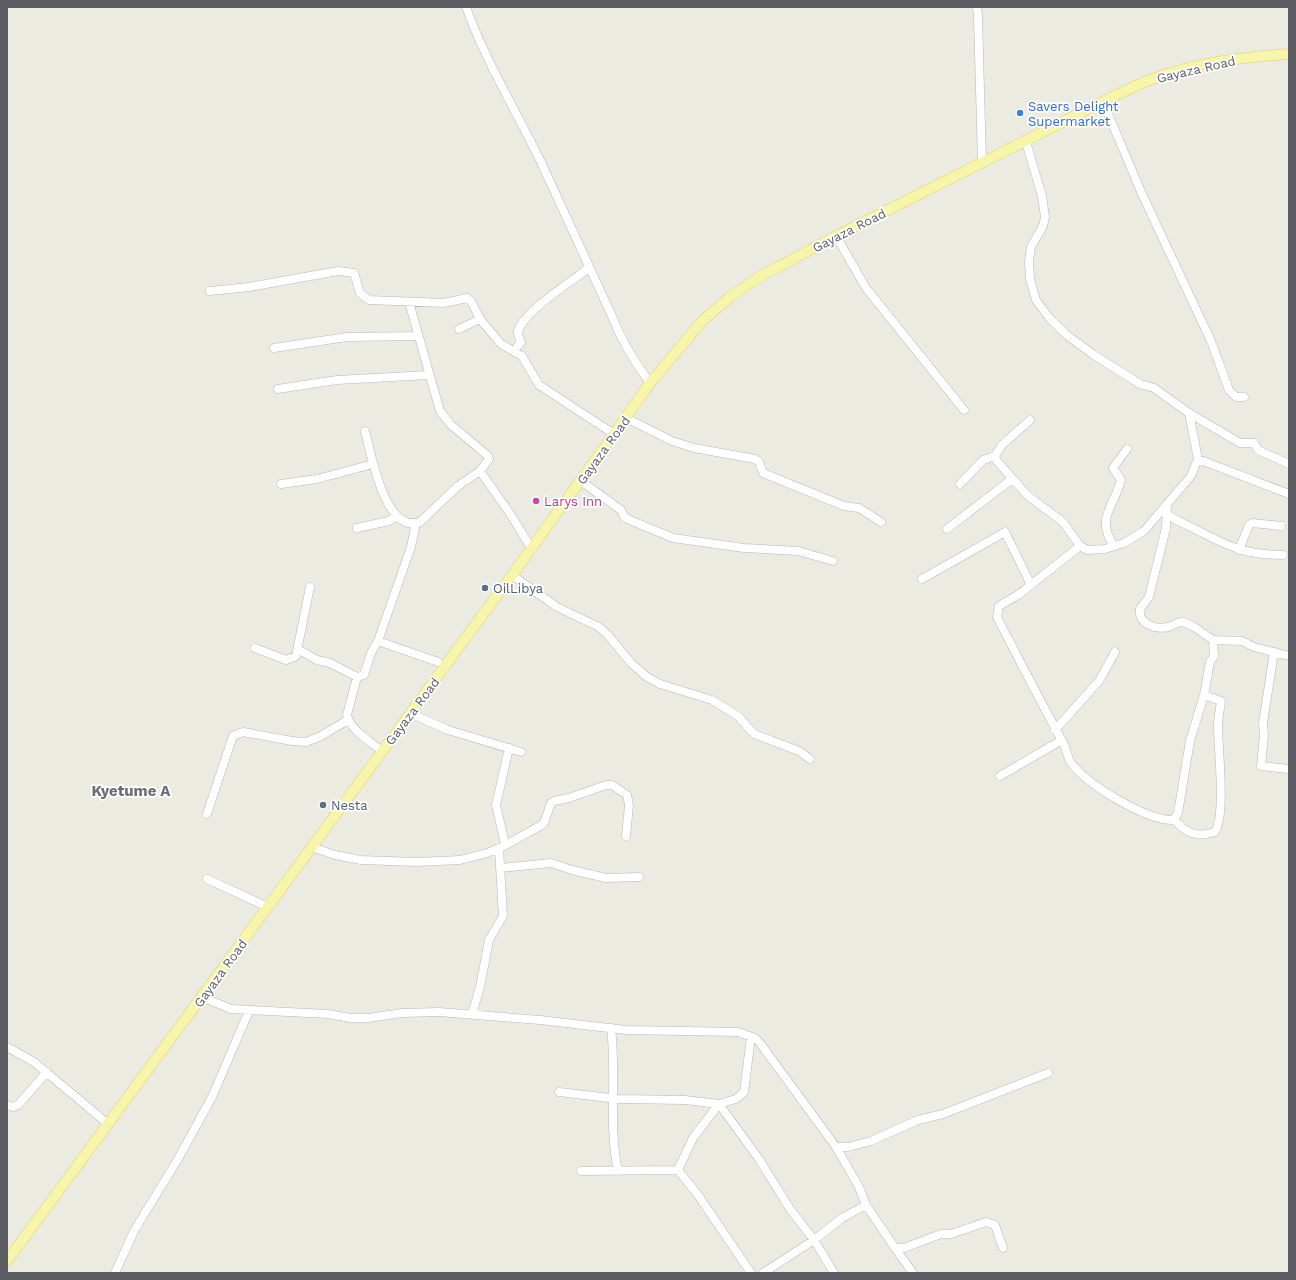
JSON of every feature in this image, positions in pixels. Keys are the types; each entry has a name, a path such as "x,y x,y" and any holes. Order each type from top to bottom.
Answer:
{"main road":[{"name":"Gayaza Road","path":"7,1261 581,481 650,382 703,320 730,297 761,276 836,236 1154,78 1189,68 1235,58 1289,54"}],"street":[{"path":"466,7 501,84 540,160 619,335 631,357 650,382"},
{"path":"976,7 978,16 982,163"},
{"path":"1103,102 1142,194 1211,342 1229,390 1236,397 1244,396"},
{"path":"1026,142 1042,196 1045,217 1043,226 1031,247 1029,261 1030,278 1036,300 1050,319 1068,336 1140,384 1158,390 1189,413 1240,442 1254,443 1258,450 1289,464"},
{"path":"836,236 866,288 964,410"},
{"path":"514,351 521,342 518,336 519,329 536,307 589,268"},
{"path":"210,291 310,277 338,271 352,271 356,277 360,293 364,298 375,302 444,303 467,298 471,301 480,319 501,344 522,356 540,385 614,434"},
{"path":"366,432 373,464 386,500 390,508 397,516 408,522 416,523 424,518 458,486 480,471 486,464 488,456 451,425 440,411 409,302"},
{"path":"459,329 480,319"},
{"path":"274,348 348,336 418,336"},
{"path":"278,389 337,380 429,375"},
{"path":"996,456 997,461 1012,479 1028,496 1063,522 1080,546 1087,550 1095,551 1124,543 1144,531 1191,476 1198,459 1189,413"},
{"path":"626,418 672,441 694,448 755,459 759,462 763,474 844,506 859,508 881,522"},
{"path":"960,484 983,460 996,456 1002,446 1030,420"},
{"path":"1114,546 1108,534 1105,518 1121,480 1113,468 1115,462 1127,449"},
{"path":"1198,459 1289,494"},
{"path":"281,484 317,479 373,464"},
{"path":"480,471 511,515 531,548"},
{"path":"948,529 1012,479"},
{"path":"581,481 621,510 625,518 673,538 744,548 798,551 833,561"},
{"path":"1167,505 1167,514 1149,597 1140,609 1140,616 1147,625 1165,627 1179,622 1189,624 1213,640 1242,641 1254,647 1289,656"},
{"path":"1167,514 1211,538 1239,550 1259,554 1283,555"},
{"path":"357,528 389,521 397,516"},
{"path":"357,678 364,675 378,641 411,547 416,523"},
{"path":"1239,550 1249,525 1252,523 1281,526"},
{"path":"922,579 1005,532 1031,585"},
{"path":"1080,546 1031,585 999,606 997,617 1055,730 1062,740 1070,762 1117,799 1146,814 1168,820 1174,819"},
{"path":"512,575 556,607 599,627 608,634 631,663 647,677 660,684 712,700 738,716 754,734 799,751 810,760"},
{"path":"255,648 286,660 296,656 310,586"},
{"path":"1174,819 1179,807 1190,741 1204,695 1210,662 1214,656 1213,640"},
{"path":"378,641 438,662"},
{"path":"304,652 317,660 330,663 357,678"},
{"path":"1055,730 1099,681 1115,652"},
{"path":"1274,652 1263,723 1264,735 1261,766 1289,768"},
{"path":"357,678 348,710 348,720 354,728 382,751"},
{"path":"1174,819 1184,830 1195,834 1215,832 1218,825 1220,814 1220,772 1218,723 1221,701 1204,695"},
{"path":"410,713 448,730 521,752"},
{"path":"207,814 233,736 243,732 292,741 306,742 319,737 348,720"},
{"path":"1000,776 1062,740"},
{"path":"472,1014 480,986 489,940 503,916 501,868 502,846 496,805 509,748"},
{"path":"312,847 355,860 417,862 460,860 502,846 540,826 544,823 550,803 606,785 612,785 622,790 627,795 629,805 626,836"},
{"path":"501,868 551,863 578,872 606,878 639,877"},
{"path":"207,879 268,907"},
{"path":"202,997 230,1009 249,1011 328,1014 357,1018 422,1012 472,1014 656,1032 689,1030 738,1032 751,1037 760,1043 836,1147 859,1186 866,1204 913,1273"},
{"path":"114,1273 134,1231 176,1164 212,1097 249,1011"},
{"path":"611,1028 614,1047 612,1098 613,1149 618,1171"},
{"path":"559,1092 612,1098 685,1100 719,1104 736,1099 744,1092 751,1037"},
{"path":"7,1047 34,1062 108,1124"},
{"path":"7,1105 13,1107 18,1105 47,1072"},
{"path":"836,1147 848,1147 871,1141 918,1120 943,1114 1048,1073"},
{"path":"678,1170 693,1138 719,1104"},
{"path":"719,1104 759,1159 790,1209 814,1240 834,1273"},
{"path":"581,1171 678,1170"},
{"path":"678,1170 698,1196 751,1273"},
{"path":"763,1273 814,1240 842,1218 866,1204"},
{"path":"895,1248 904,1248 942,1234 951,1234 986,1222 995,1225 1003,1248"}],"place":[{"name":"Savers Delight Supermarket","path":"1020,113"},
{"name":"Larys Inn","path":"536,501"},
{"name":"OilLibya","path":"485,588"},
{"name":"Nesta","path":"323,805"}],"district":[{"name":"Kyetume A","path":"131,791"}]}
